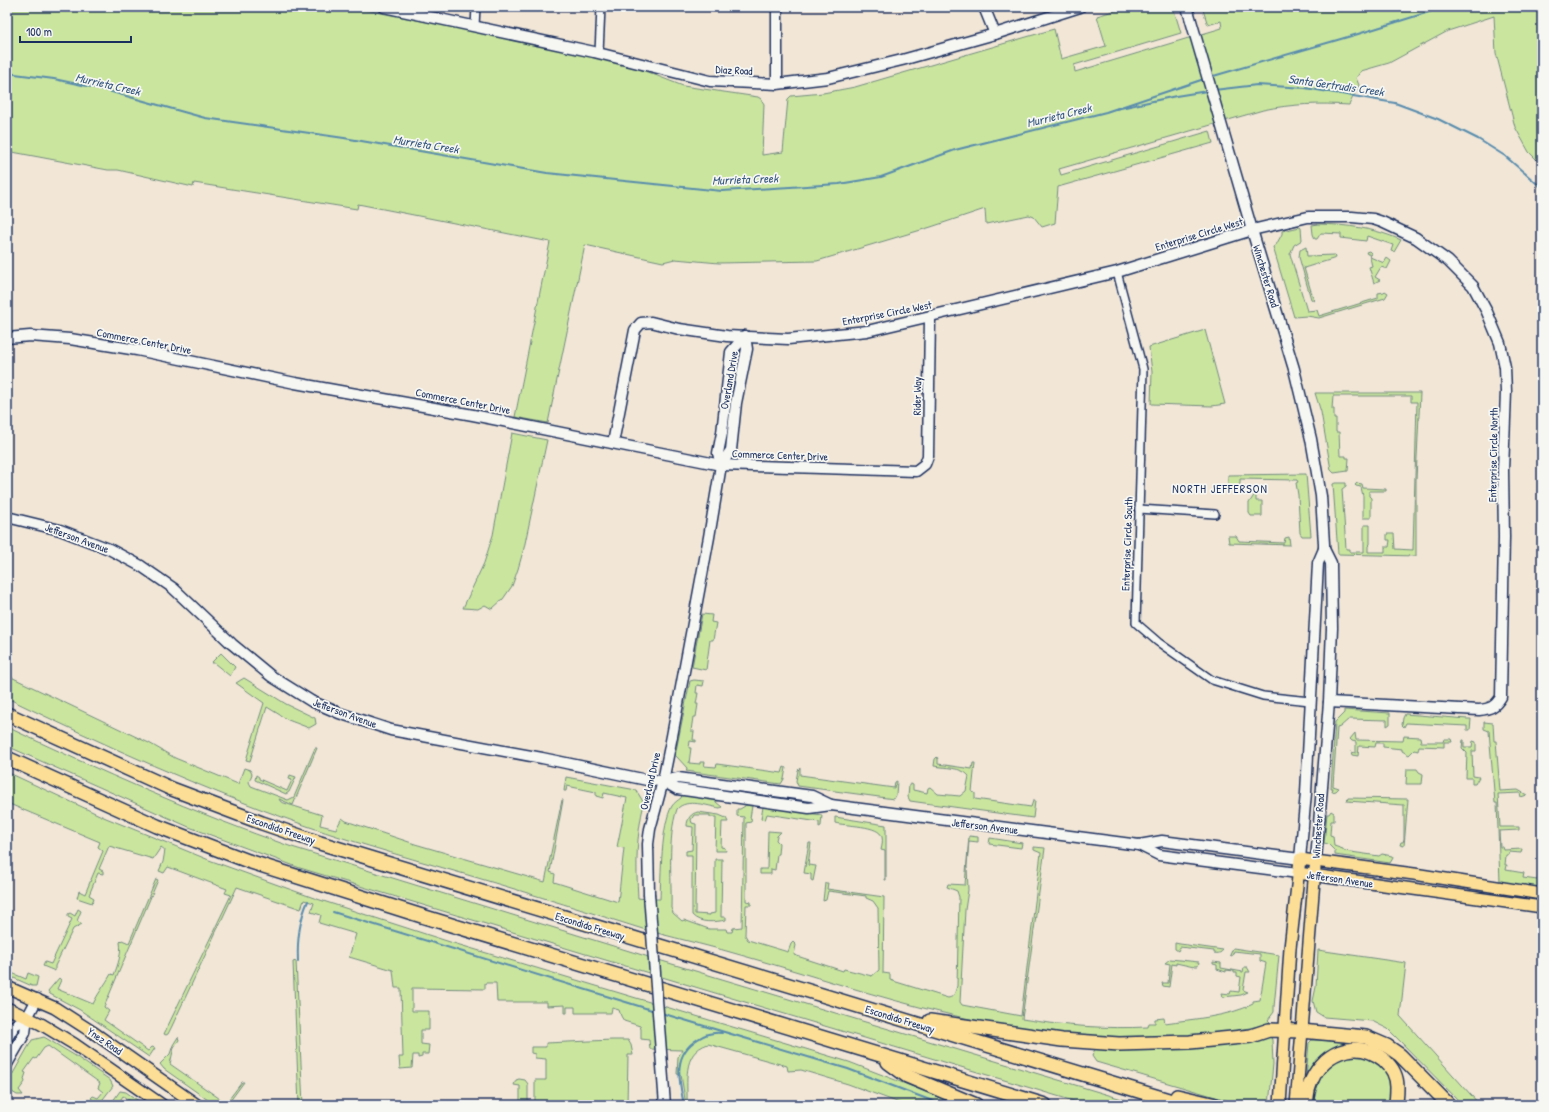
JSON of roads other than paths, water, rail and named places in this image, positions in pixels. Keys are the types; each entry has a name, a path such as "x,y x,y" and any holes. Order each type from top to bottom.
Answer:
{"highway":[{"name":"Escondido Freeway","path":"7,714 172,789 262,824 326,845 1185,1105"},
{"path":"7,758 157,826 248,861 317,884 1045,1105"},
{"path":"886,1014 1062,1040 1119,1044 1218,1040 1251,1036 1269,1030 1301,1031 1366,1037 1381,1043 1400,1055 1449,1105"},
{"path":"1306,1105 1309,1087 1314,1074 1328,1058 1348,1049 1369,1051 1387,1063 1393,1071 1397,1081 1395,1105"},
{"path":"876,1054 907,1076 976,1105"},
{"path":"1096,1078 1216,1105"}],"main road":[{"name":"Diaz Road","path":"384,7 599,53 710,80 777,84 828,78 902,60 995,34 1080,7"},
{"path":"777,7 777,84"},
{"path":"984,7 995,34"},
{"name":"Winchester Road","path":"1187,7 1194,26 1252,230 1294,369 1311,439 1320,496 1324,549 1331,563 1332,628 1329,702 1296,1105"},
{"name":"Enterprise Circle North","path":"1252,230 1308,217 1352,217 1373,219 1416,238 1448,261 1473,286 1487,312 1500,343 1505,367 1501,697 1496,705 1489,709 1479,710 1329,702"},
{"name":"Enterprise Circle West","path":"613,443 635,330 641,323 651,322 680,329 727,336 788,339 867,331 1117,272 1252,230"},
{"name":"Rider Way","path":"916,471 925,464 928,456 930,317"},
{"name":"Commerce Center Drive","path":"7,338 30,336 70,339 136,350 295,383 473,415 721,465 916,471"},
{"name":"Overland Drive","path":"664,1105 649,894 648,844 650,828 663,781 709,537 721,465 718,453 722,433 731,352 745,336"},
{"name":"Overland Drive","path":"721,465 731,450 736,403 747,349 745,336"},
{"name":"Jefferson Avenue","path":"7,517 60,530 109,549 141,566 173,588 232,644 271,676 311,701 339,714 391,730 537,757 647,780 663,781 678,778 812,796 831,806 1140,845 1162,841 1300,858 1542,894"},
{"name":"Winchester Road","path":"1280,1104 1290,948 1306,793 1318,563 1324,549"},
{"name":"Jefferson Avenue","path":"1140,845 1159,855 1178,858 1314,875 1542,907"},
{"path":"1178,858 1180,852 1184,850 1206,853 1221,849"},
{"path":"1465,896 1477,894 1496,894 1542,901"},
{"name":"Ynez Road","path":"7,987 55,1008 94,1032 197,1105"},
{"path":"7,1064 25,1033 27,1018 37,1000"},
{"name":"Ynez Road","path":"7,1008 41,1024 74,1044 162,1105"},
{"path":"7,1038 15,1025 27,1018"}],"street":[{"path":"475,26 476,7"},
{"path":"599,53 601,7"},
{"name":"Enterprise Circle South","path":"1117,272 1143,369 1136,623 1158,642 1212,680 1262,696 1310,701"},
{"path":"1139,509 1215,514"}],"waterway":[{"name":"Murrieta Creek","path":"1210,77 1445,7"},
{"name":"Murrieta Creek","path":"7,73 54,79 101,89 205,118 344,138 547,173 722,191 839,184 881,177 955,150 1106,112 1204,79"},
{"name":"Santa Gertrudis Creek","path":"1214,90 1257,85 1305,88 1395,103 1438,119 1478,139 1505,156 1542,188"},
{"name":"Santa Gertrudis Creek","path":"1116,109 1207,91"},
{"path":"298,961 299,931 302,916 308,901"},
{"path":"333,912 655,1011"},
{"path":"661,1013 848,1069 943,1105"},
{"path":"684,1105 679,1077 679,1069 684,1053 690,1045 703,1036 712,1033 722,1033"}],"district":[{"name":"NORTH JEFFERSON","path":"1220,488"}]}
